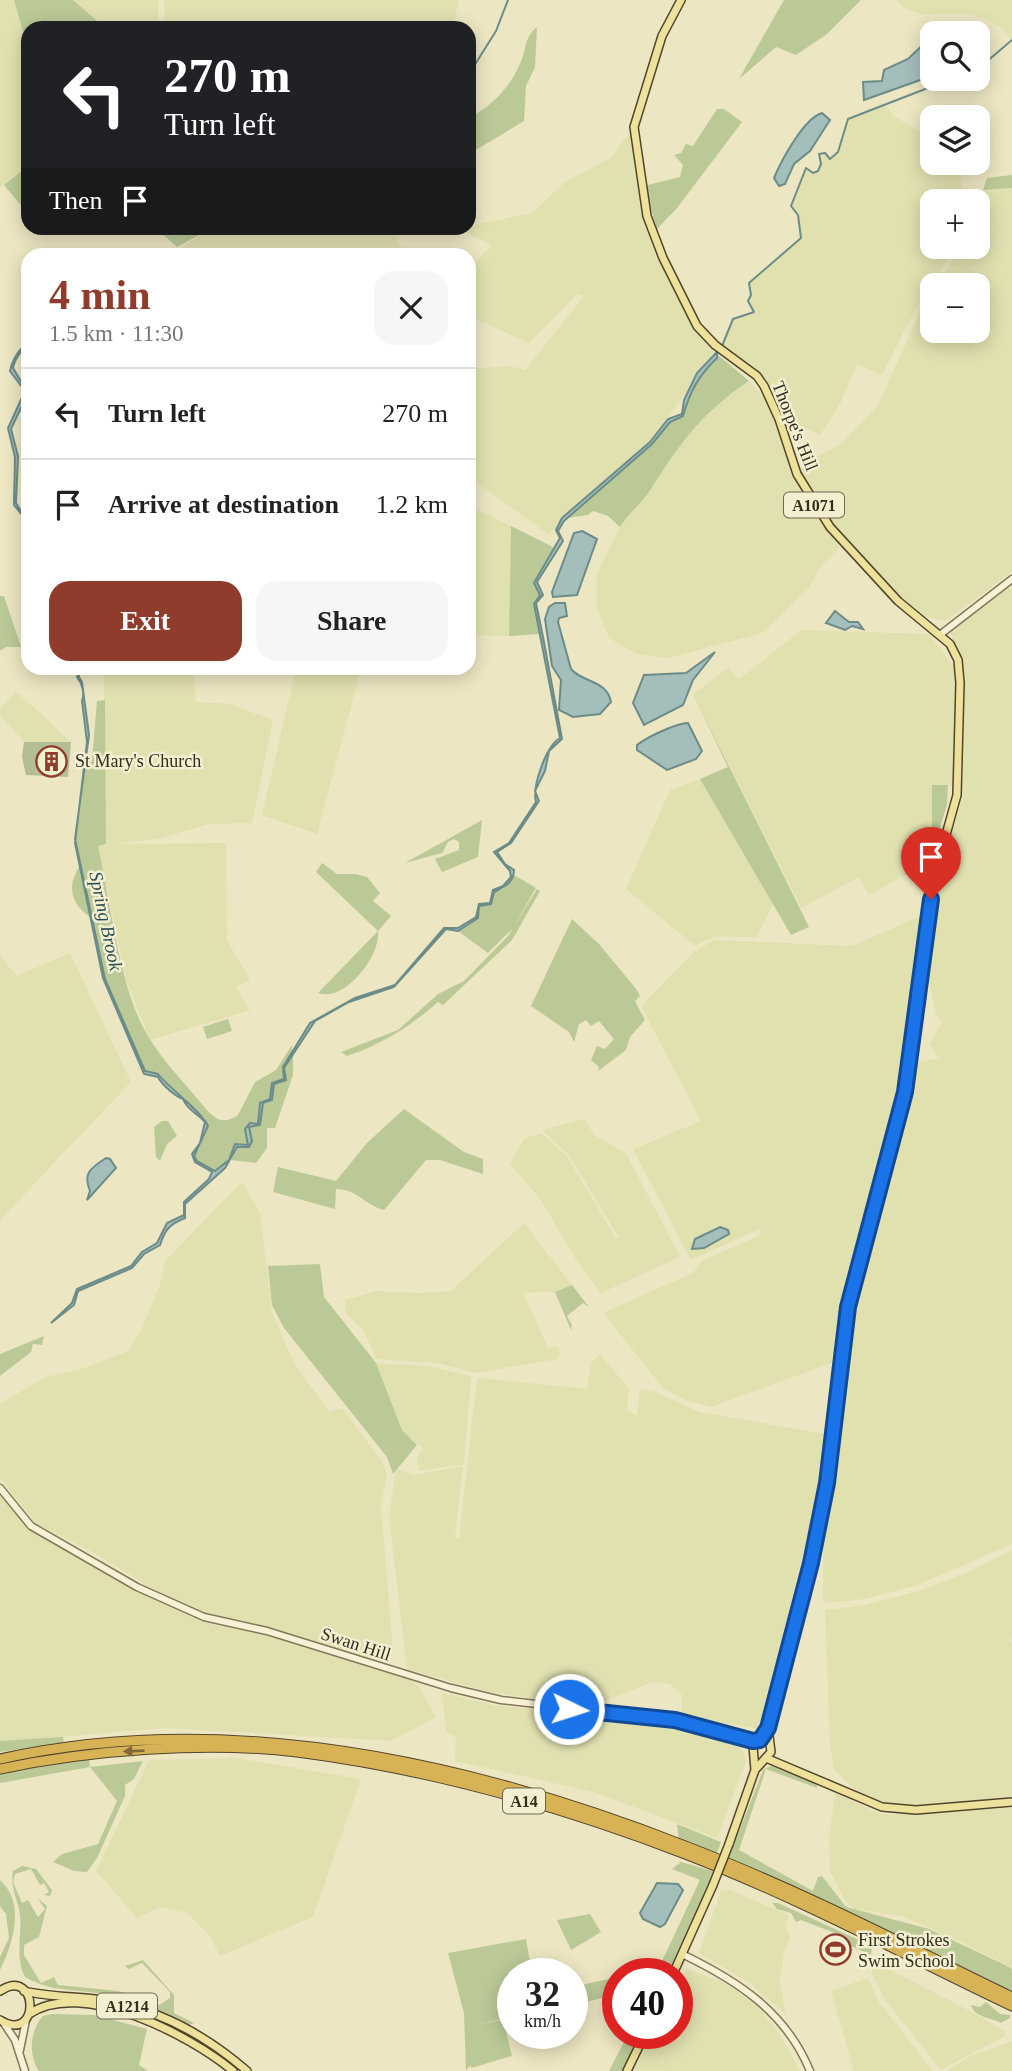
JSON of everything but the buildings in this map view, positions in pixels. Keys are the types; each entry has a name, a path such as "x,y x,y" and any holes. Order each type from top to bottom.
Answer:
{"highway":[{"name":"A14","path":"0,1759 124,1741 233,1740 302,1745 457,1774 560,1803 687,1846 815,1902 1012,1997"},
{"name":"A14","path":"0,1769 125,1751 238,1749 297,1752 451,1781 560,1811 688,1855 758,1885 1012,2006"}],"main road":[{"name":"Thorpe's Hill","path":"681,0 662,36 643,88 634,130 644,200 654,236 691,319 715,345 748,368 764,386 779,419 797,474 830,527 898,601 941,634"},
{"name":"A1071","path":"759,1741 768,1728 811,1563 827,1483 848,1307 903,1105 935,871 955,808 960,712 958,660 941,634"},
{"name":"A1071","path":"768,1728 770,1746"},
{"path":"755,1770 753,1752 759,1741 770,1746 781,1762"},
{"path":"680,1958 713,1885 755,1770 770,1746"},
{"path":"753,1752 781,1762 866,1803 895,1809 1012,1801"},
{"path":"0,1991 14,1986 24,1991 30,1999 28,2016 18,2024 1,2021"},
{"name":"A1214","path":"24,1991 117,2002 172,2021 222,2049 247,2071"},
{"name":"A1214","path":"28,2016 57,2005 114,2010 169,2029 233,2071"},
{"path":"627,2071 638,2049"}],"street":[{"path":"941,634 1012,579"},
{"name":"Swan Hill","path":"0,1488 32,1526 148,1593 204,1617 267,1631 451,1688 501,1700 675,1720 759,1741"},
{"name":"Swan Hill","path":"740,1738 753,1752"},
{"path":"682,1954 733,1982 763,2003 786,2028 810,2071"},
{"path":"19,2053 28,2016"},
{"path":"1,2021 12,2034 25,2071"}],"green space":[{"path":"0,0 15,0 21,22 21,172 0,188"},
{"path":"14,0 73,0 97,21 21,21 21,24"},
{"path":"73,0 158,0 158,21 97,21"},
{"path":"164,0 459,0 454,21 165,21"},
{"path":"784,0 861,0 827,34 796,55 776,47 739,79"},
{"path":"896,0 1012,0 1012,40 1000,27 987,19 970,14 922,14 908,10"},
{"path":"537,27 535,67 526,86 524,121 476,150 476,114 492,103 510,83"},
{"path":"883,103 894,116 920,132 920,175 961,175 963,189 920,189 920,259 947,259 939,273 920,273 920,303 882,375 857,364 840,404 820,435 784,419 759,373 722,345 733,319 754,312 748,301 751,295 749,283 801,238 798,215 791,206 806,168 813,173 818,171 821,164 819,154 825,153 830,158 838,152 848,119"},
{"path":"717,109 724,109 742,122 677,208 657,229 644,186 680,177 683,165 674,155 681,153 686,144 693,146"},
{"path":"631,131 647,216 691,319 719,348 650,441 548,534 476,482 476,368 510,366 525,370 584,296 577,294 529,343 476,319 476,263 491,245 472,235 476,235 476,224 532,213 565,182 612,157"},
{"path":"21,172 21,206 4,185"},
{"path":"1012,175 1012,188 983,189 987,178"},
{"path":"1012,188 1012,572 945,621 922,616 872,570 813,500 800,470 805,463 841,444 877,407 920,312 920,343 990,343 990,273 945,273 954,259 990,259 990,190"},
{"path":"164,235 199,235 177,247"},
{"path":"201,235 395,235 401,248 181,248"},
{"path":"718,355 749,381 718,405 694,429 672,456 648,494 620,527 608,516 593,511 588,515 567,518 652,444 670,422 684,414 686,400 700,374"},
{"path":"749,381 760,392 773,414 802,493 840,547 820,567 809,588 762,633 669,658 637,654 609,638 597,607 597,573 620,527 651,490 675,448 705,415"},
{"path":"476,508 511,526 509,636 476,635"},
{"path":"511,526 553,547 551,557 534,583 540,595 534,604 540,634 509,636"},
{"path":"1012,586 1012,1544 917,1585 865,1599 827,1603 823,1600 823,1536 840,1446 848,1338 902,1128 913,1063 939,1058 930,1044 942,1022 936,1014 928,976 939,872 960,807 964,695 963,670 950,630"},
{"path":"0,596 4,596 21,647 6,647 0,651"},
{"path":"802,630 929,634 953,666 957,685 953,786 932,786 932,860 869,895 859,877 801,908 693,694 728,668 739,679"},
{"path":"104,675 194,675 196,702 230,704 273,720 252,823 209,824 161,838 116,844 226,843 227,940 250,980 236,987 250,1010 150,1040 126,980 98,846 106,844"},
{"path":"295,675 359,675 317,834 262,815"},
{"path":"16,692 71,742 24,742 0,715 0,709"},
{"path":"693,694 809,927 791,935 700,779 728,767"},
{"path":"105,700 106,844 98,846 122,965 135,1010 144,1029 161,1056 205,1108 214,1117 225,1120 238,1115 255,1082 276,1070 292,1045 284,1079 272,1083 270,1099 260,1103 258,1124 252,1123 245,1131 249,1140 248,1146 235,1144 229,1160 215,1171 197,1161 194,1156 208,1126 204,1117 192,1109 185,1098 163,1083 160,1077 146,1072 142,1067 105,979 90,910 88,908 90,917 78,905 72,893 74,879 81,864 75,839 85,768 92,760 97,701"},
{"path":"24,742 71,742 68,777 26,775 22,757"},
{"path":"700,779 774,903 756,937 714,937 695,946 626,889 670,790"},
{"path":"932,785 948,785 947,805 932,852"},
{"path":"482,820 478,857 442,872 435,859 459,850 459,842 454,839 448,842 442,853 405,863"},
{"path":"322,863 337,874 367,877 380,893 373,901 391,916 378,931 316,872"},
{"path":"514,875 536,888 513,928 488,953 458,931 478,918 479,906 491,904 494,892 503,889"},
{"path":"537,889 540,891 512,940 443,1005 438,1002 406,1027 372,1046 347,1056 341,1052 398,1030 438,994 464,981 508,936"},
{"path":"923,915 893,1118 834,1362 711,1407 685,1400 663,1388 603,1313 693,1273 703,1260 761,1235 759,1229 691,1260 633,1149 701,1121 641,1006 694,952 714,940 852,946"},
{"path":"572,919 599,944 637,990 640,996 635,1001 645,1020 630,1037 626,1050 598,1071 599,1067 591,1060 597,1046 605,1049 614,1039 599,1021 591,1026 586,1020 579,1024 574,1042 569,1032 531,1006"},
{"path":"378,931 374,953 359,975 339,991 318,993"},
{"path":"70,953 131,1082 0,1220 0,956 17,976"},
{"path":"228,1019 232,1031 207,1039 203,1027"},
{"path":"293,1056 293,1075 275,1128 267,1128 267,1148 256,1163 231,1160 237,1147 247,1148 252,1139 249,1127 259,1126 263,1104 270,1102 273,1084 286,1080 284,1068"},
{"path":"404,1109 464,1152 483,1159 483,1174 440,1160 426,1160 384,1210 343,1190 336,1189 335,1209 273,1192 278,1167 336,1181 367,1143"},
{"path":"585,1119 594,1135 624,1152 629,1159 680,1257 601,1293 576,1260 541,1200 510,1164 524,1139 541,1133 566,1155 614,1235 613,1239 621,1236 617,1234 568,1154 542,1130"},
{"path":"162,1121 168,1121 177,1136 167,1144 160,1161 156,1157 154,1127"},
{"path":"242,1182 260,1213 272,1312 293,1361 329,1412 342,1408 382,1461 387,1474 381,1505 393,1651 388,1661 379,1663 278,1630 209,1615 153,1589 94,1553 35,1523 0,1478 0,1404 45,1377 79,1370 128,1351 142,1328 160,1285 165,1261"},
{"path":"524,1223 572,1285 555,1292 523,1293 548,1348 558,1346 560,1353 557,1359 476,1373 438,1363 376,1359 364,1331 346,1313 345,1300 377,1291 451,1291"},
{"path":"320,1264 324,1297 376,1363 402,1430 417,1445 393,1474 387,1457 284,1328 272,1305 268,1266"},
{"path":"572,1285 589,1307 583,1303 567,1316 572,1325 571,1330 555,1292"},
{"path":"44,1336 42,1345 33,1344 31,1352 0,1376 0,1354"},
{"path":"600,1354 629,1389 627,1410 637,1416 640,1389 655,1392 699,1412 826,1434 827,1457 759,1729 689,1717 682,1713 682,1695 670,1684 652,1682 602,1702 549,1701 486,1691 407,1669 389,1517 396,1469 414,1475 463,1466 455,1538 459,1538 477,1378 587,1389 591,1363"},
{"path":"376,1363 428,1366 471,1376 464,1464 419,1471 417,1457 424,1449 402,1431"},
{"path":"0,1493 26,1526 159,1601 206,1623 276,1637 406,1677 420,1688 436,1717 391,1741 165,1728 0,1742"},
{"path":"1012,1550 1012,1639 1009,1640 1012,1643 1012,1799 910,1807 873,1800 855,1790 834,1769 830,1745 825,1610 865,1605 918,1591 966,1573"},
{"path":"442,1693 498,1706 676,1725 741,1746 746,1761 717,1838 594,1792 455,1761 456,1738 446,1731"},
{"path":"63,1737 64,1743 0,1752 0,1741"},
{"path":"237,1758 361,1779 313,1917 220,1956 210,1936 187,1913 160,1907 137,1918 96,1871 149,1760"},
{"path":"89,1759 90,1767 0,1783 0,1773"},
{"path":"143,1761 134,1779 125,1785 125,1796 97,1858 87,1872 74,1871 53,1862 62,1854 98,1844 117,1801 90,1767"},
{"path":"772,1765 817,1784 817,1788 766,1769 739,1850 813,1891 818,1877 822,1876 846,1907 929,1929 1005,1965 1012,1969 1012,1993 728,1860 763,1770"},
{"path":"835,1792 878,1813 896,1815 1012,1808 1012,1968 958,1940 902,1916 854,1909 846,1902 830,1871 829,1838"},
{"path":"677,1824 721,1842 716,1856 679,1841"},
{"path":"681,1862 713,1871 710,1881 713,1885 680,1958 663,1958 700,1880 672,1869"},
{"path":"22,1866 36,1869 52,1890 50,1896 44,1895 49,1892 44,1883 40,1885 31,1869 15,1874 13,1882 22,1903 28,1900 38,1917 45,1909 38,1899 47,1906 39,1937 24,1945 24,1955 41,1983 54,1977 58,1985 118,1991 159,2005 170,1998 170,1992 142,1963 129,1969 125,1966 143,1960 174,1995 174,2013 194,2023 189,2025 115,1997 53,1988 25,1977 20,1962 20,1915 13,1888 12,1877 13,1871"},
{"path":"0,1880 13,1900 15,1924 0,1970 0,1957 9,1938 6,1914 0,1906"},
{"path":"730,1890 789,1915 785,1924 790,1937 783,1956 780,1983 786,2015 751,1984 699,1953 721,1891"},
{"path":"772,1903 778,1903 872,1946 871,1955 849,1945 835,1933 801,1920 796,1922 791,1913 777,1909"},
{"path":"590,1914 601,1932 571,1950 557,1920"},
{"path":"526,1939 529,1958 497,1958 497,2020 472,2025 497,2021 497,2049 510,2049 512,2056 471,2068 471,2065 466,2070 464,2013 448,1953"},
{"path":"877,1963 1005,2031 1005,2036 941,2070 885,2000 872,1974 872,1968"},
{"path":"693,1971 723,1982 756,2004 781,2036 800,2071 633,2071 645,2049 693,2049"},
{"path":"868,1978 879,2002 933,2071 854,2071 831,1991"},
{"path":"602,1980 602,1998 588,2002 588,1984"},
{"path":"986,2002 1000,2014 1010,2015 1010,2018 1001,2023 979,2015 971,2005 980,2007"},
{"path":"94,2015 147,2029 139,2065 148,2071 39,2071 33,2058 33,2035 43,2016"},
{"path":"1012,2041 1012,2071 946,2071 971,2056"},
{"path":"620,2049 638,2049 627,2071 609,2071"}],"water":[{"path":"920,47 920,80 864,100 863,82 882,81 884,70 908,59"},
{"path":"822,113 830,120 810,151 794,164 785,184 779,186 774,178 788,151 808,123"},
{"path":"21,350 13,368 21,386 10,371"},
{"path":"717,352 717,358 696,384 683,416 670,422 652,444 564,521 558,531 563,541 537,582 543,595 536,603 562,739 549,751 545,771 536,789 545,758 550,749 555,742 560,738 534,604 540,595 534,583 560,538 556,530 562,518 650,442 668,419 682,414 684,400 697,373"},
{"path":"21,400 21,408 11,429 18,456 16,503 21,514 14,505 15,457 8,428"},
{"path":"582,531 597,539 577,595 553,597 552,592 574,533"},
{"path":"555,603 565,603 567,616 559,618 558,622 571,669 600,686 609,695 611,702 600,714 573,717 559,710 561,680 552,666 545,619 549,607"},
{"path":"835,611 849,622 858,622 863,629 852,626 845,630 826,623"},
{"path":"715,652 693,680 683,705 644,725 633,703 644,675 686,673"},
{"path":"78,675 82,682 89,735 79,809 87,742 83,691"},
{"path":"688,723 702,751 696,759 667,770 637,750 637,745 648,738"},
{"path":"536,792 539,801 511,843 497,852 505,864 514,870 514,874 508,884 494,892 491,904 479,906 478,918 458,931 446,929 394,987 349,1002 315,1021 284,1068 286,1080 274,1084 272,1100 263,1103 260,1125 249,1127 252,1141 249,1147 237,1147 225,1168 185,1204 185,1218 169,1228 160,1245 144,1254 132,1268 78,1291 74,1305 51,1323 72,1303 77,1289 131,1266 142,1252 157,1243 167,1223 184,1215 184,1202 209,1179 212,1172 195,1162 192,1154 200,1143 205,1122 158,1077 144,1074 103,978 75,840 105,979 145,1071 158,1074 193,1108 205,1121 208,1126 194,1156 197,1161 215,1171 229,1160 235,1144 248,1145 245,1129 250,1123 258,1124 260,1103 270,1099 272,1083 284,1079 283,1067 310,1023 355,998 395,985 444,928 458,928 476,917 479,904 490,903 493,890 503,886 511,877 510,871 494,852 509,843 536,802"},
{"path":"106,1158 110,1159 116,1168 87,1200 90,1191 87,1180 89,1172"},
{"path":"720,1227 728,1230 729,1234 704,1248 692,1249 695,1239"},
{"path":"657,1883 678,1884 683,1890 665,1924 660,1927 643,1919 640,1913"}],"waterway":[{"name":"Spring Brook","path":"476,63 496,31 508,0"},
{"path":"990,59 1012,40"},
{"path":"722,346 733,319 754,312 748,301 751,295 749,283 801,238 798,215 791,206 806,168 813,173 818,171 821,164 819,154 825,153 830,159 838,152 848,119 920,91"}],"place":[{"name":"St Mary's Church","path":"52,761"},
{"name":"First Strokes Swim School","path":"835,1950"}],"route":[{"path":"569,1709 675,1720 753,1741 762,1739 768,1728 811,1563 827,1483 848,1307 905,1092 931,899"}]}
